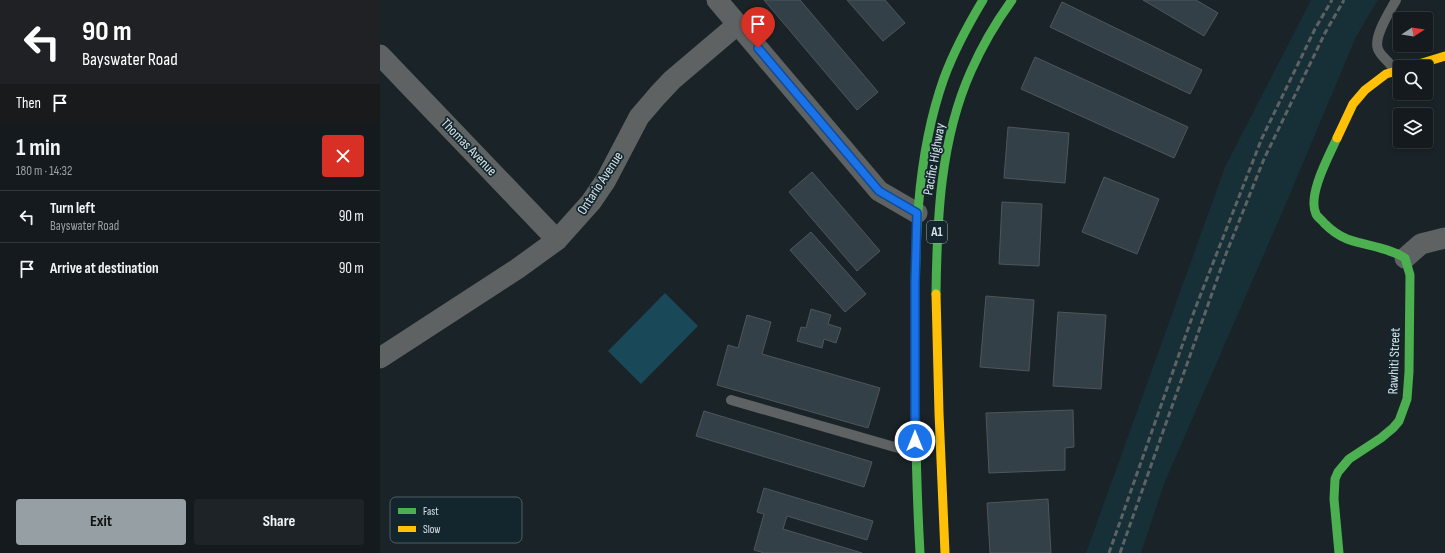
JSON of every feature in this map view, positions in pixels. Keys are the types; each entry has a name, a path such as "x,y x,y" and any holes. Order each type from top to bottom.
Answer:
{"main road":[{"name":"Pacific Highway","path":"920,553 915,452 915,290 917,213 926,144 940,88 957,44 983,0"},
{"name":"Pacific Highway","path":"945,553 940,471 935,285 938,218 948,151 961,96 979,54 1001,15 1012,0"},
{"path":"1432,60 1445,56"},
{"path":"1393,71 1386,74 1365,90 1353,104 1318,179 1314,198 1316,214 1333,232 1347,239 1384,248 1405,258"},
{"name":"Rawhiti Street","path":"1340,553 1334,498 1335,480 1338,472 1349,459 1385,435 1396,425 1401,418 1408,396 1410,274 1405,258"}],"street":[{"path":"718,0 879,191 917,213"},
{"name":"Ontario Avenue","path":"380,358 517,269 557,240 591,202 609,174 639,117 652,101 672,80 738,24"},
{"name":"Thomas Avenue","path":"380,55 557,240"},
{"path":"1405,258 1421,244 1445,238"}],"lane":[{"path":"1393,66 1378,49 1377,39 1396,0"},
{"path":"731,400 915,452"}],"shaded area":[{"path":"1311,0 1378,0 1356,37 1285,206 1164,484 1141,553 1086,553 1225,167"},
{"path":"665,293 698,326 641,384 608,351"}],"building":[{"path":"764,0 800,0 878,92 857,110"},
{"path":"847,0 885,0 905,23 883,41"},
{"path":"1143,0 1196,0 1218,13 1204,36"},
{"path":"1062,2 1202,70 1190,94 1050,27"},
{"path":"1035,57 1188,127 1174,158 1021,89"},
{"path":"1008,127 1069,133 1065,183 1004,178"},
{"path":"812,172 880,251 857,271 789,192"},
{"path":"1104,177 1159,199 1137,254 1082,232"},
{"path":"1002,202 1042,204 1039,266 999,264"},
{"path":"811,232 866,294 845,312 790,250"},
{"path":"986,296 1034,300 1029,371 980,367"},
{"path":"811,309 831,315 828,324 841,328 836,343 824,339 822,348 797,341 801,327 806,328"},
{"path":"1058,312 1106,315 1101,389 1053,386"},
{"path":"747,315 771,322 762,354 880,388 868,428 717,385 728,345 738,348"},
{"path":"1073,410 1074,447 1065,448 1065,470 989,473 986,413"},
{"path":"704,411 872,462 864,487 696,436"},
{"path":"764,488 873,521 867,540 787,516 783,529 862,553 764,553 754,550 764,514 757,512"},
{"path":"1048,499 1051,553 990,553 987,503"}],"railway":[{"path":"1109,553 1195,309 1262,138 1315,29 1332,0"},
{"path":"1120,553 1226,254 1264,159 1325,33 1344,0"}],"traffic: fast":[{"path":"920,553 915,395 915,275 918,208 927,142 934,110 952,58 983,0"},
{"path":"936,294 939,209 942,180 953,124 961,97 975,62 1000,17 1012,0"},
{"path":"1337,138 1324,165 1314,197 1314,206 1317,215 1332,230 1343,237 1391,251 1405,258 1410,275 1409,372 1407,399 1399,421 1393,428 1381,438 1349,459 1338,472 1335,479 1334,499 1339,553"}],"traffic: slow":[{"path":"1432,60 1445,56"},
{"path":"1337,138 1353,104 1365,90 1386,74 1393,72"},
{"path":"936,294 945,553"}],"route":[{"path":"758,48 879,191 917,213 915,282 915,441"}]}
